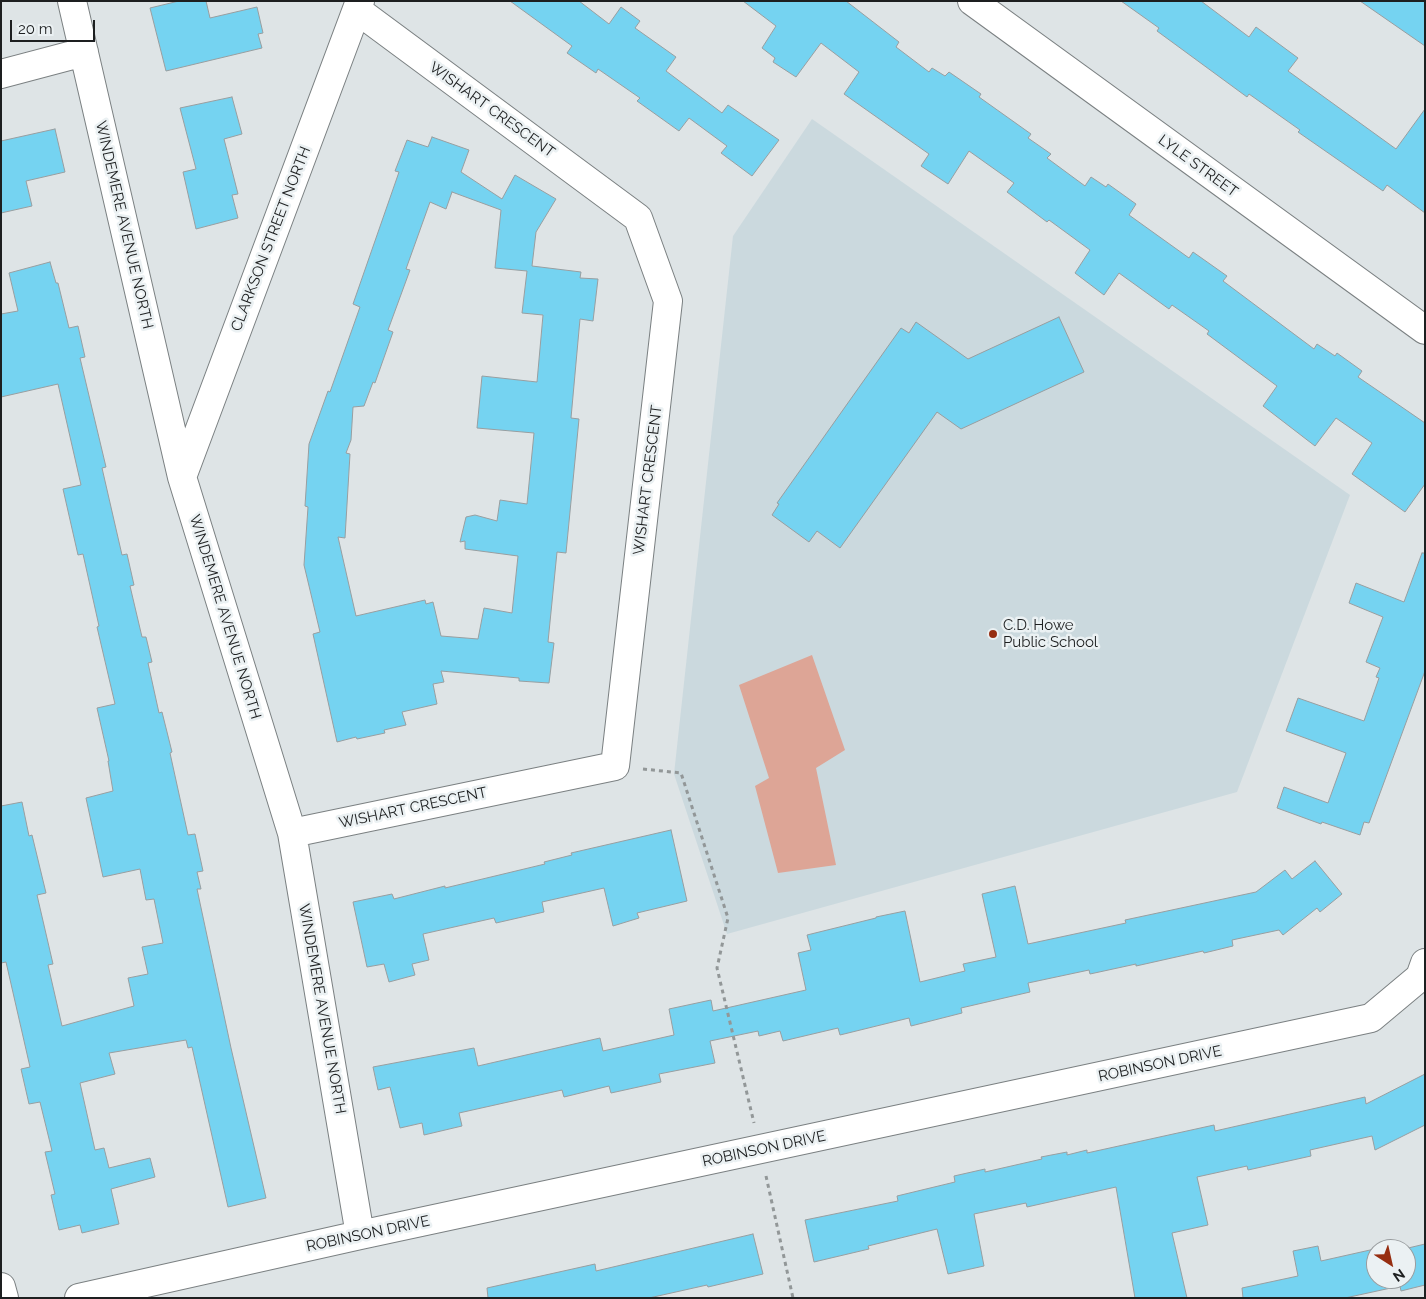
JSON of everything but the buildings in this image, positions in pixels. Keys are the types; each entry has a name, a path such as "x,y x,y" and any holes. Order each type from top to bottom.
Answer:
{"street":[{"name":"WINDEMERE AVENUE NORTH","path":"72,1 182,477 292,833 360,1235"},
{"name":"LYLE STREET","path":"972,1 1425,330"},
{"name":"CLARKSON STREET NORTH","path":"182,477 358,6"},
{"name":"WISHART CRESCENT","path":"292,833 615,766 668,300 638,218 358,6"},
{"path":"1,74 84,52"},
{"name":"ROBINSON DRIVE","path":"79,1298 360,1235 1372,1018 1420,977 1425,963"},
{"path":"1,1287 4,1298"}],"path":[{"path":"615,766 681,773 728,918 717,968 794,1298"}],"shaded area":[{"name":"C.D. Howe Public School","path":"812,119 1350,495 1237,792 727,934 674,774 733,236"},
{"path":"812,655 845,750 816,768 836,865 778,873 755,786 769,778 739,685"}],"place":[{"name":"C.D. Howe Public School","path":"993,634"}]}
